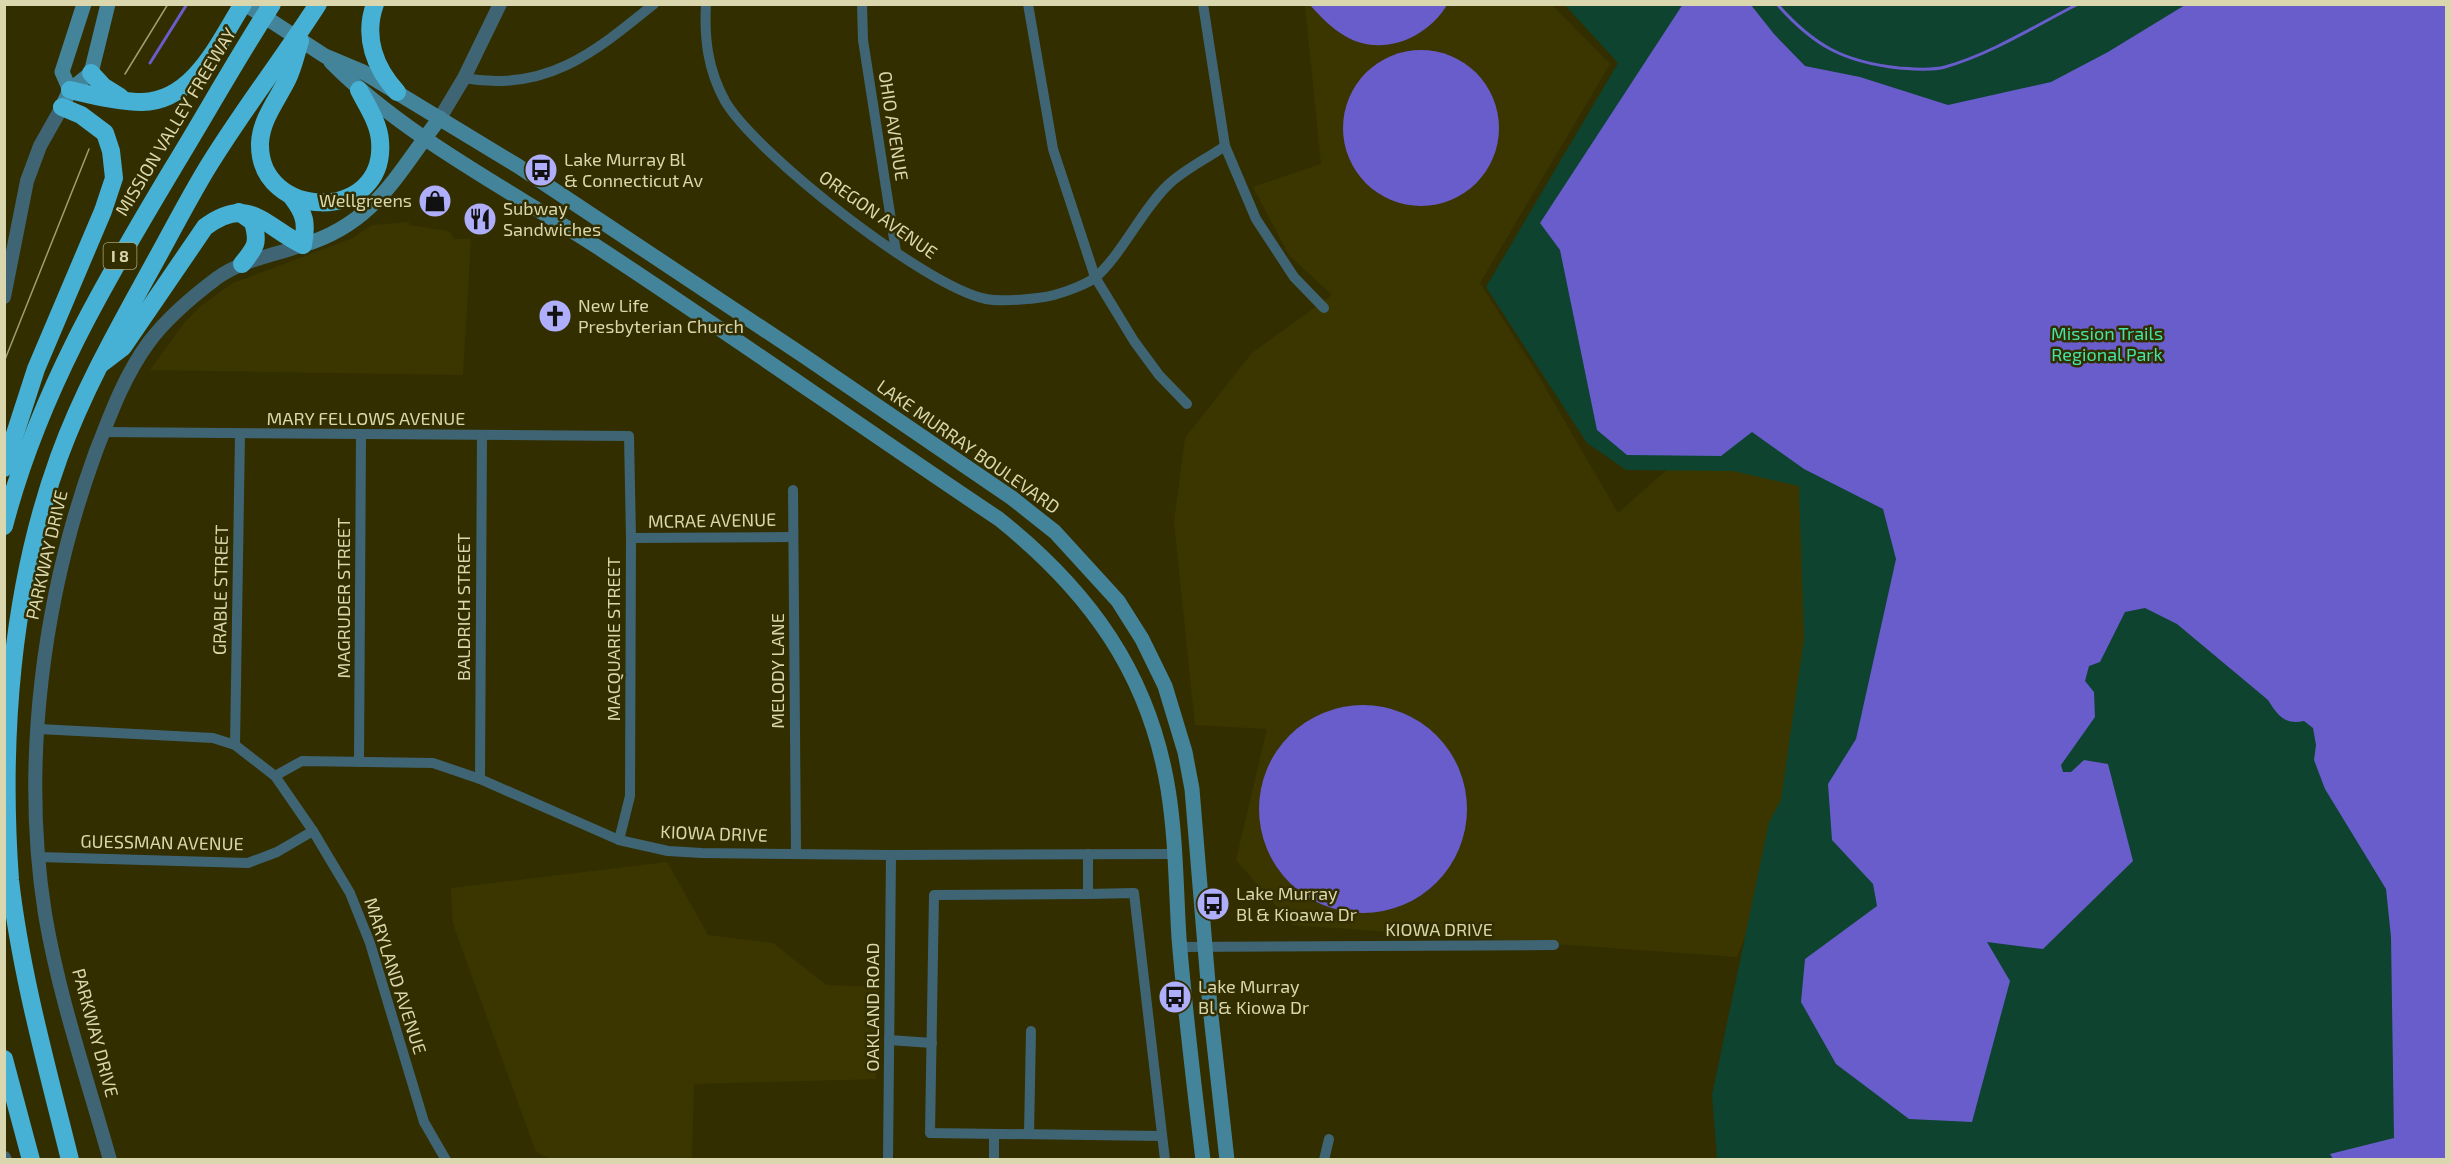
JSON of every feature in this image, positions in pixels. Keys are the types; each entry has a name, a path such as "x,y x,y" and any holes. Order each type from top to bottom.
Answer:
{"highway":[{"path":"66,99 124,99 140,102 175,93 186,85 208,59 244,4"},
{"name":"MISSION VALLEY FREEWAY","path":"4,526 16,482 74,339 118,260 272,4"},
{"name":"I 8","path":"70,1160 28,993 10,879 5,815 5,741 18,615 33,545 59,457 98,365 204,173 318,4"},
{"path":"375,4 370,29 371,43 380,69 397,92"},
{"path":"98,365 123,347 205,227 221,215 239,213 258,215 274,225 285,236 303,245 307,223 302,210 292,196 267,172 260,142 264,125 288,79 306,22"},
{"path":"91,73 105,87 124,99"},
{"path":"292,196 319,204 340,201 357,193 370,180 379,161 380,139 359,90"},
{"path":"4,468 36,369 94,232 114,178 111,151 105,133 81,115 66,99"},
{"path":"239,213 253,222 258,238 253,251 242,264"},
{"path":"4,1059 31,1160"}],"main road":[{"path":"66,99 62,72 84,4"},
{"path":"66,99 91,73 108,4"},
{"name":"LAKE MURRAY BOULEVARD","path":"244,4 325,56 363,72 440,118 606,223 1012,498 1055,532 1118,601 1142,639 1165,687 1185,752 1192,789 1204,946 1227,1160"},
{"name":"LAKE MURRAY BOULEVARD","path":"325,56 359,90 450,155 597,247 999,519 1036,549 1098,617 1122,654 1142,695 1154,730 1168,791 1180,947 1203,1160"},
{"name":"PARKWAY DRIVE","path":"303,245 339,231 365,214 378,202 440,118"},
{"path":"597,247 606,223"},
{"path":"740,343 754,322"}],"street":[{"path":"440,118 464,78 500,4"},
{"path":"464,78 495,82 550,72 576,63 602,47 654,4"},
{"name":"OREGON AVENUE","path":"706,4 705,35 710,63 719,90 735,116 806,185 896,252 941,279 987,299 1054,295 1095,277 1169,184 1225,146"},
{"name":"OHIO AVENUE","path":"862,4 863,40 896,252"},
{"path":"1028,4 1053,149 1095,277 1159,375 1187,404"},
{"path":"1203,4 1225,146 1256,219 1294,277 1324,308"},
{"path":"4,297 27,181 40,146 66,99"},
{"name":"PARKWAY DRIVE","path":"110,1160 65,1008 45,913 36,831 43,661 66,544 80,494 120,389 150,341 188,301 218,277 242,264 303,245"},
{"name":"MARY FELLOWS AVENUE","path":"103,432 629,436"},
{"name":"GRABLE STREET","path":"235,745 240,434"},
{"name":"MAGRUDER STREET","path":"359,762 361,435"},
{"name":"BALDRICH STREET","path":"480,778 482,436"},
{"name":"MACQUARIE STREET","path":"619,840 630,796 629,436"},
{"name":"MELODY LANE","path":"793,490 795,853"},
{"name":"MCRAE AVENUE","path":"631,538 793,537"},
{"name":"MARYLAND AVENUE","path":"39,729 213,738 235,745 275,776 313,831 354,903 370,943 424,1122 446,1160"},
{"name":"KIOWA DRIVE","path":"275,776 302,761 434,763 480,778 619,840 659,849 702,853 1173,854"},
{"name":"GUESSMAN AVENUE","path":"39,857 248,863 277,852 313,831"},
{"path":"1088,854 1088,894"},
{"name":"OAKLAND ROAD","path":"888,1160 891,855"},
{"path":"1162,1136 930,1133 934,895 1134,893 1165,1160"},
{"name":"KIOWA DRIVE","path":"1180,947 1554,945"},
{"path":"1029,1134 1031,1031"},
{"path":"889,1040 932,1043"},
{"path":"994,1134 994,1160"},
{"path":"1324,1160 1329,1139"}],"shaded area":[{"name":"Mission Trails Regional Park","path":"1683,4 1751,5 1774,34 1805,66 1860,77 1948,105 2051,82 2108,52 2185,5 2446,5 2446,1159 2333,1159 2330,1154 2394,1138 2391,937 2386,889 2325,789 2314,760 2316,745 2313,728 2304,721 2292,722 2283,718 2268,700 2177,624 2145,608 2125,612 2100,662 2089,666 2085,681 2094,692 2095,717 2061,765 2063,772 2071,772 2084,760 2108,764 2133,861 2043,949 1987,942 2010,981 1972,1122 1909,1119 1836,1064 1801,1002 1805,959 1877,906 1873,884 1832,840 1828,784 1856,739 1896,559 1883,509 1804,469 1752,432 1721,456 1627,455 1597,430 1560,250 1540,223"},
{"path":"1305,5 1552,5 1610,64 1480,283 1535,370 1618,513 1670,467 1747,466 1817,492 1797,806 1737,957 1293,925 1236,860 1267,729 1195,725 1174,522 1185,438 1252,353 1332,295 1289,255 1253,187 1321,164"},
{"path":"1310,5 1447,5 1428,27 1416,35 1388,45 1374,45 1359,42 1340,33"},
{"path":"1421,50 1451,56 1476,73 1493,98 1499,128 1493,158 1476,183 1451,200 1421,206 1391,200 1366,183 1349,158 1343,128 1349,98 1366,73 1391,56"},
{"path":"409,222 409,225 449,231 454,239 471,239 463,375 150,370 184,323 202,305 233,283 353,238 372,225"},
{"path":"1353,705 1373,705 1393,709 1412,717 1437,735 1450,751 1459,769 1467,799 1463,839 1459,849 1450,867 1437,883 1421,896 1393,909 1373,913 1353,913 1333,909 1314,901 1297,890 1282,875 1263,839 1259,819 1259,799 1263,779 1271,760 1282,743 1297,728 1333,709"},
{"path":"667,862 708,935 773,943 826,985 879,987 876,1079 694,1084 692,1159 551,1159 536,1152 453,924 451,888"}],"green space":[{"name":"Mission Trails Regional Park","path":"1565,5 2446,5 2446,1159 1717,1159 1712,1095 1769,822 1781,800 1804,639 1799,486 1733,471 1626,470 1587,443 1486,287 1618,63"}],"waterway":[{"path":"150,63 187,4"},
{"path":"1777,4 1804,31 1831,50 1879,65 1922,69 1945,67 1979,55 2078,4"}],"tram line":[{"path":"125,74 168,4"},
{"path":"4,362 89,149"}],"place":[{"name":"Lake Murray Bl & Connecticut Av","path":"541,170"},
{"name":"Wellgreens","path":"435,201"},
{"name":"Subway Sandwiches","path":"480,219"},
{"name":"New Life Presbyterian Church","path":"555,316"},
{"name":"Lake Murray Bl & Kioawa Dr","path":"1213,904"},
{"name":"Lake Murray Bl & Kiowa Dr","path":"1175,997"}]}
